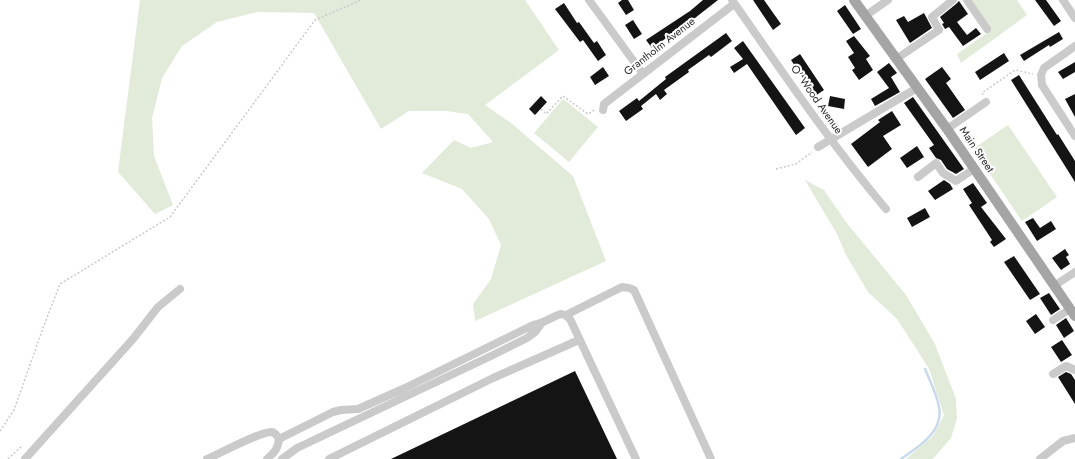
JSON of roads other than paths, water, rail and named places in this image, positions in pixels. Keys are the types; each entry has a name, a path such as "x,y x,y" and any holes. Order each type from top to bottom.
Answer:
{"main road":[{"name":"Main Street","path":"854,0 947,129 1072,312"}],"street":[{"path":"589,0 643,74"},
{"path":"866,16 888,0"},
{"path":"896,59 939,30 932,17 954,0"},
{"path":"967,0 987,29"},
{"path":"1063,0 1075,18"},
{"name":"Grantholm Avenue","path":"604,107 733,2"},
{"name":"O' Wood Avenue","path":"733,2 830,139 857,175 886,209"},
{"path":"1075,46 1044,68 1041,75 1042,85 1075,136"},
{"path":"818,147 917,88"},
{"path":"947,129 986,102"},
{"path":"918,177 936,163 943,174 956,181 974,169"},
{"path":"1054,286 1075,272"},
{"path":"267,459 274,453 279,442 333,412 358,409 533,325 541,324 562,314 566,315 622,287 634,290 711,459"},
{"path":"25,459 133,339 158,307 180,289"},
{"path":"1053,320 1072,312"},
{"path":"566,315 570,319 636,459"},
{"path":"282,459 297,448 527,338 535,332 541,324"},
{"path":"329,459 493,378 580,340"},
{"path":"1053,374 1066,366 1075,370"},
{"path":"207,459 265,433 272,432 275,434 279,442 297,448"},
{"path":"1040,459 1063,441 1075,438"}],"waterway":[{"path":"901,459 922,444 934,431 938,424 940,416 938,402 925,369"}]}
